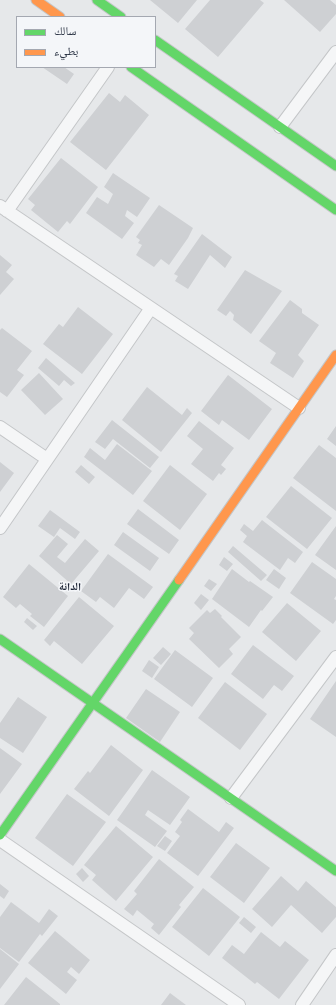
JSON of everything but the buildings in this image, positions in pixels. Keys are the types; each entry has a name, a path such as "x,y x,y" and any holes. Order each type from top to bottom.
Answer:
{"street":[{"path":"36,0 59,16"},
{"path":"97,0 120,16"},
{"path":"156,41 336,166"},
{"path":"280,127 336,52"},
{"path":"107,68 4,208 299,408"},
{"path":"132,68 336,210"},
{"path":"0,528 151,308"},
{"path":"0,835 299,408 335,360"},
{"path":"0,427 47,460"},
{"path":"0,639 336,871"},
{"path":"231,798 336,657"},
{"path":"0,840 239,1005"},
{"path":"302,1005 336,955"}],"traffic: fast":[{"path":"97,0 120,16"},
{"path":"156,41 336,166"},
{"path":"132,68 336,210"},
{"path":"0,835 179,580"},
{"path":"0,639 336,871"}],"traffic: slow":[{"path":"36,0 59,16"},
{"path":"179,580 336,355"}],"district":[{"name":"الدانة","path":"70,587"}]}
